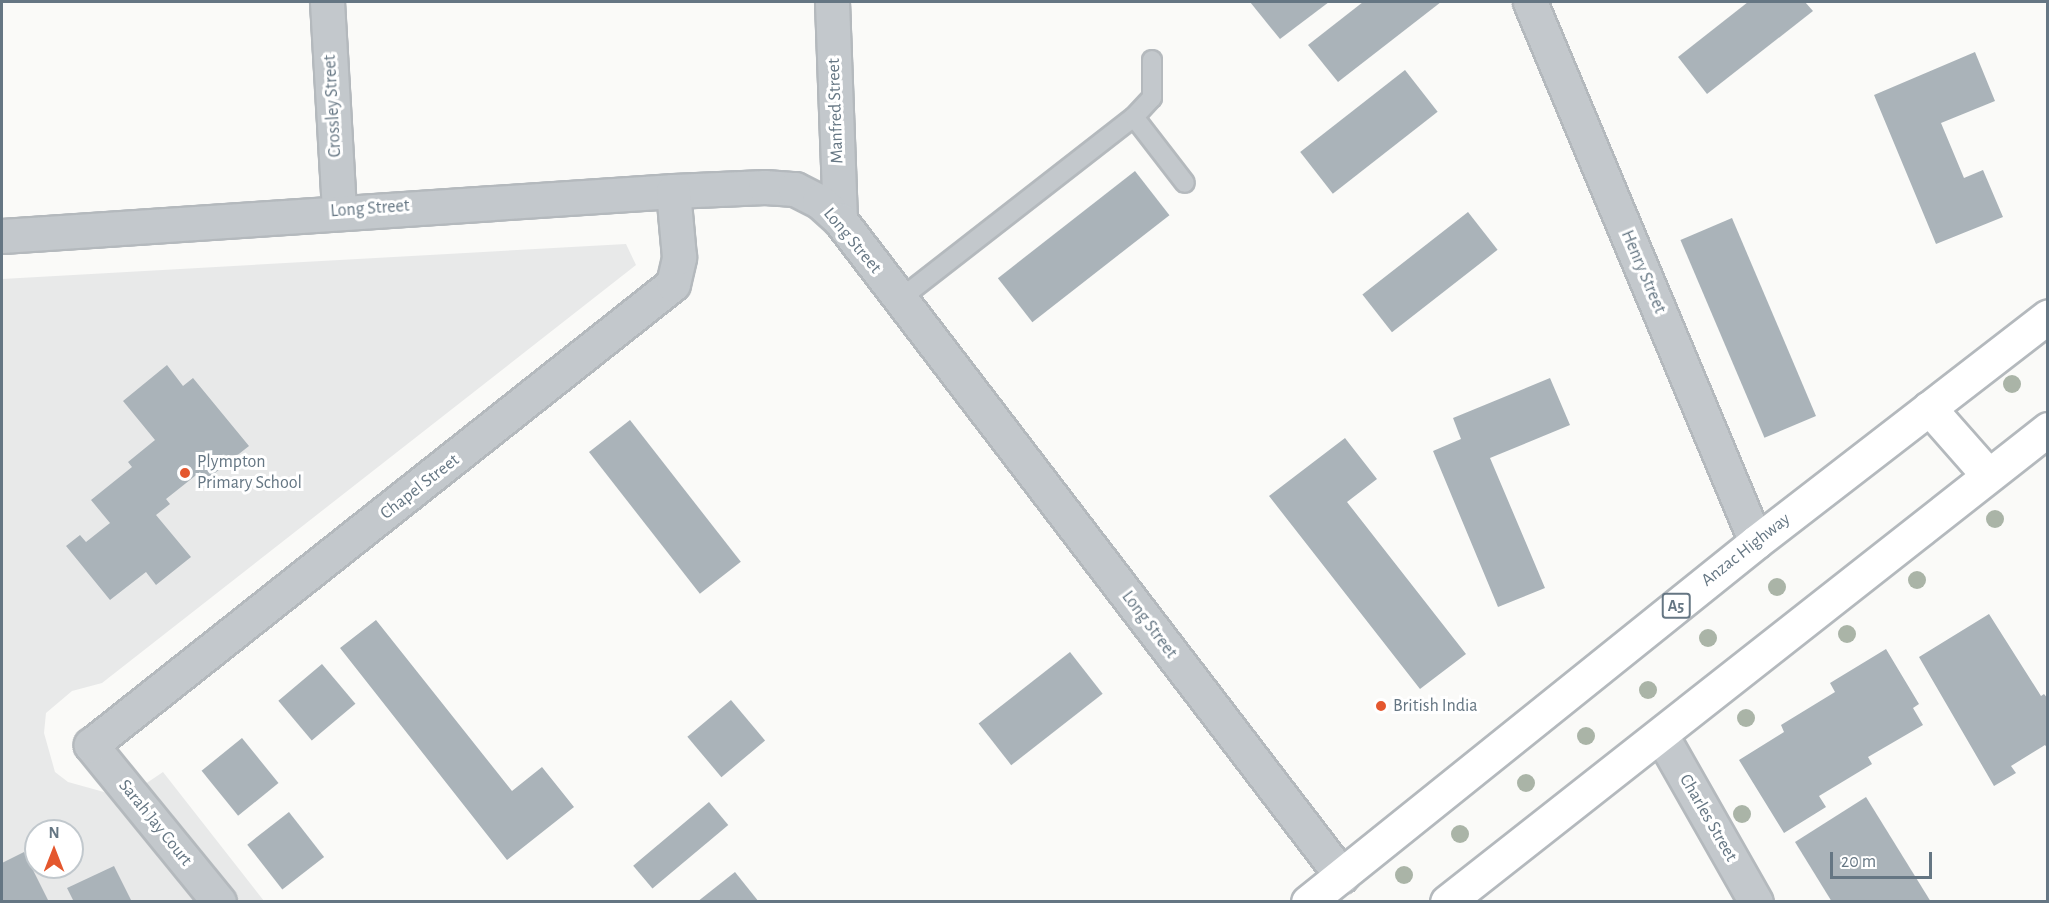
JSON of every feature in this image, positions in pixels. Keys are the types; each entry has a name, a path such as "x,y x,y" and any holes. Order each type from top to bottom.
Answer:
{"highway":[{"name":"Anzac Highway","path":"1308,902 1756,542 2048,316"},
{"path":"1929,408 1988,475"},
{"path":"1447,902 2048,429"}],"street":[{"name":"Crossley Street","path":"327,2 339,211"},
{"name":"Manfred Street","path":"832,2 840,220"},
{"name":"Henry Street","path":"1530,2 1756,542"},
{"name":"Long Street","path":"2,236 339,211 673,191 765,187 795,189 819,201 840,220 1342,876"},
{"name":"Chapel Street","path":"91,745 673,284 679,257 673,191"},
{"name":"Charles Street","path":"1661,735 1756,902"},
{"name":"Sarah Jay Court","path":"91,745 219,902"}],"lane":[{"path":"900,299 1134,117 1152,98 1152,60"},
{"path":"1134,117 1185,183"}],"shaded area":[{"name":"Plympton Primary School","path":"626,244 636,265 102,683 72,691 46,713 44,733 55,772 68,782 104,792 120,801 163,772 264,901 2,902 2,279"}],"building":[{"path":"1250,2 1329,2 1280,39"},
{"path":"1363,2 1441,2 1338,82 1308,45"},
{"path":"1748,2 1805,2 1813,11 1707,94 1678,57"},
{"path":"1975,52 1995,101 1941,123 1964,178 1983,170 2003,217 1936,244 1874,95"},
{"path":"1405,70 1438,112 1333,194 1300,152"},
{"path":"1135,171 1169,215 1032,322 998,278"},
{"path":"1468,212 1498,250 1392,332 1362,294"},
{"path":"1732,218 1816,416 1764,438 1680,240"},
{"path":"167,365 183,386 193,378 249,446 206,480 200,472 166,499 170,504 156,515 191,557 156,585 146,572 110,600 66,546 80,535 86,542 110,523 91,500 132,467 128,462 155,440 123,401"},
{"path":"1550,378 1570,425 1490,458 1545,588 1498,607 1433,451 1461,439 1453,418"},
{"path":"630,420 741,562 700,594 589,452"},
{"path":"1345,438 1377,479 1347,502 1466,654 1420,689 1269,496"},
{"path":"1989,614 2041,696 2044,694 2048,699 2048,749 2045,745 2011,766 2016,773 1994,786 1919,657"},
{"path":"376,620 512,791 542,767 574,807 507,860 340,648"},
{"path":"1886,649 1919,704 1913,708 1923,725 1868,757 1872,764 1819,796 1826,807 1784,833 1739,760 1784,732 1781,725 1835,692 1830,683"},
{"path":"1070,652 1103,694 1011,765 979,723"},
{"path":"322,664 355,704 312,740 278,701"},
{"path":"731,700 765,741 721,777 687,737"},
{"path":"242,738 279,783 238,816 202,771"},
{"path":"1866,797 1931,902 1832,902 1795,842"},
{"path":"709,802 728,825 652,889 633,866"},
{"path":"289,812 324,857 282,890 247,845"},
{"path":"24,852 24,879 38,879 49,902 2,902 2,863"},
{"path":"114,866 132,902 74,902 67,888"},
{"path":"735,872 759,902 697,902"}],"place":[{"name":"Plympton Primary School","path":"185,473"},
{"name":"British India","path":"1381,706"}]}
